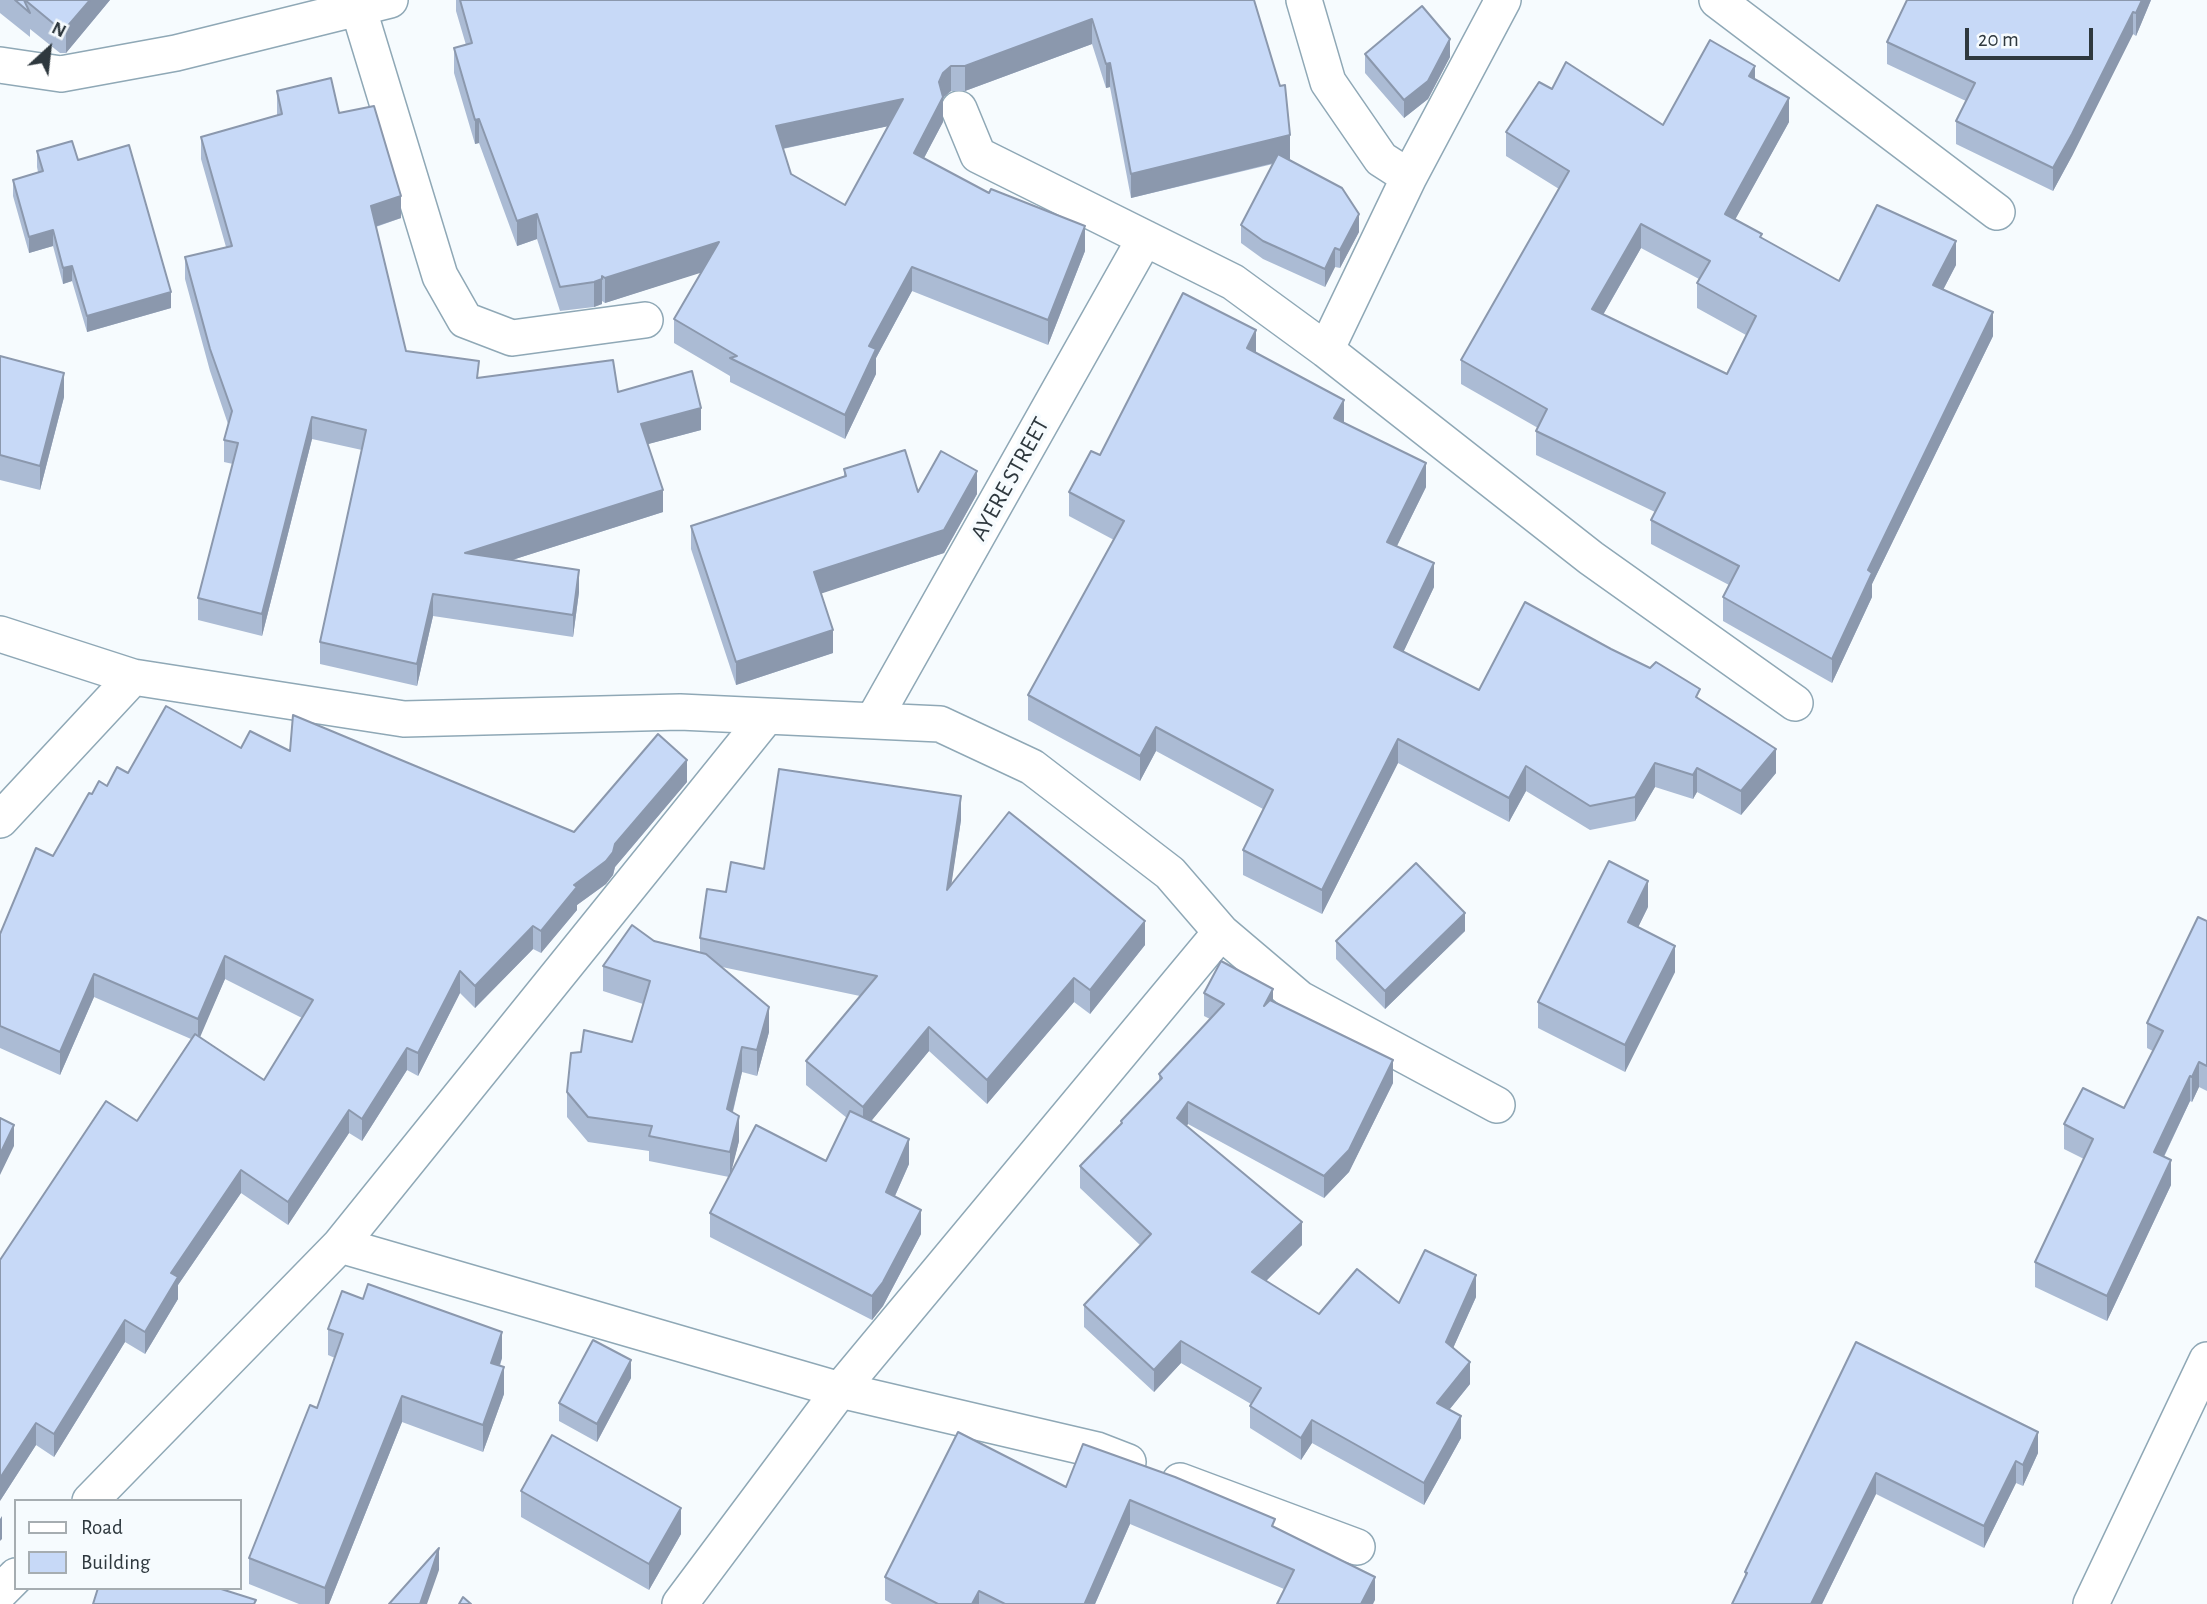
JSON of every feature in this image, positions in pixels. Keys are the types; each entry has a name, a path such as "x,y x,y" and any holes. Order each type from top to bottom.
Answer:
{"street":[{"path":"1304,0 1328,82 1381,159 1409,177"},
{"path":"1326,350 1409,177 1503,0"},
{"path":"1717,0 1997,212"},
{"path":"0,65 61,74 176,53 374,4 440,276 465,320 512,338 645,320"},
{"path":"959,109 978,155 1233,282 1326,350 1591,558 1795,704"},
{"name":"AYERE STREET","path":"874,719 1145,238"},
{"path":"0,634 133,677 404,719 680,712 940,724 1032,767 1170,873 1220,932 1300,999 1497,1105"},
{"path":"0,820 133,677"},
{"path":"92,1499 340,1245 765,717"},
{"path":"680,1604 840,1390 1220,932"},
{"path":"340,1245 840,1390 1097,1450 1357,1547"},
{"path":"2091,1604 2207,1360"},
{"path":"0,1592 14,1578"}],"building":[{"path":"15,0 24,0 30,13"},
{"path":"25,0 90,0 66,28 60,29"},
{"path":"460,0 1254,0 1280,86 1285,85 1290,135 1131,174 1110,63 1106,64 1092,19 965,66 951,66 943,73 939,82 943,97 914,153 989,193 991,189 1085,226 1048,320 912,267 869,346 876,349 845,415 730,358 737,356 674,319 719,242 605,278 602,276 602,279 594,282 560,287 537,214 517,221 479,119 475,120 454,48 472,43","holes":["903,99 845,205 791,174 776,126"]},
{"path":"1907,0 2142,0 2136,13 2133,12 2053,168 1956,121 1975,83 1887,42"},
{"path":"1422,6 1450,39 1428,81 1404,100 1365,54"},
{"path":"1710,40 1755,66 1749,76 1789,98 1725,214 1839,281 1877,205 1956,241 1933,285 1993,312 1868,570 1872,573 1832,659 1723,597 1739,566 1651,520 1665,493 1536,431 1547,409 1461,360 1569,171 1506,132 1539,82 1552,89 1566,62 1663,125","holes":["1641,224 1710,261 1697,283 1756,316 1727,374 1592,309"]},
{"path":"331,78 339,113 374,106 401,196 371,206 406,351 479,361 477,378 613,360 618,392 692,371 701,408 641,424 663,490 465,553 579,570 573,615 433,594 417,664 320,642 366,430 312,417 262,614 198,598 238,443 224,440 232,411 210,349 185,257 232,246 201,137 282,114 277,91"},
{"path":"72,141 78,160 129,145 171,292 87,316 72,266 63,268 53,230 29,237 13,180 43,171 37,151"},
{"path":"1278,154 1342,188 1359,214 1340,250 1335,248 1325,269 1263,241 1241,225"},
{"path":"1183,293 1256,330 1247,348 1344,400 1334,418 1426,463 1387,542 1434,563 1394,647 1479,690 1525,602 1650,668 1656,662 1700,689 1696,697 1776,749 1741,791 1697,768 1693,775 1655,763 1635,797 1590,806 1526,766 1509,798 1398,739 1322,890 1243,850 1273,790 1156,727 1140,756 1028,695 1124,521 1069,492 1091,451 1100,455"},
{"path":"0,356 64,373 40,466 0,455"},
{"path":"905,450 918,492 941,451 977,471 944,530 814,572 833,630 736,662 691,526 846,476 844,469"},
{"path":"166,706 241,748 250,731 290,751 293,715 574,832 658,734 687,760 615,844 606,861 574,885 577,887 541,931 533,926 475,986 460,971 418,1053 407,1048 362,1119 349,1110 288,1202 241,1170 171,1273 178,1277 145,1332 125,1320 54,1434 36,1423 0,1478 0,1260 106,1101 137,1121 195,1034 264,1080 313,1000 225,956 198,1019 94,974 60,1052 0,1026 0,934 36,848 53,856 89,793 92,794 99,781 107,786 117,767 128,773"},
{"path":"779,769 961,796 947,890 1009,812 1145,921 1090,990 1074,978 987,1080 929,1027 863,1107 806,1061 877,976 700,938 707,889 726,892 731,862 764,869"},
{"path":"1609,861 1648,881 1628,922 1675,946 1625,1045 1538,1002"},
{"path":"1416,863 1465,913 1385,991 1336,941"},
{"path":"2198,917 2207,921 2207,1066 2199,1062 2192,1077 2190,1076 2154,1152 2171,1160 2107,1296 2035,1262 2093,1139 2064,1124 2083,1088 2124,1108 2163,1031 2147,1023"},
{"path":"632,925 654,941 706,954 769,1007 757,1050 742,1047 727,1109 739,1116 730,1152 649,1136 652,1126 588,1117 567,1092 571,1053 581,1052 584,1030 632,1042 650,981 603,966"},
{"path":"1221,961 1273,989 1264,1006 1270,1000 1393,1060 1349,1150 1324,1176 1188,1102 1177,1118 1302,1222 1252,1272 1319,1314 1357,1269 1399,1303 1425,1250 1476,1275 1446,1342 1470,1362 1437,1403 1461,1416 1424,1483 1312,1420 1301,1438 1250,1406 1261,1388 1181,1341 1154,1370 1084,1305 1151,1234 1080,1166 1162,1078 1159,1074 1224,1004 1204,993"},
{"path":"850,1111 909,1139 886,1192 921,1210 883,1282 872,1296 710,1213 756,1125 826,1161"},
{"path":"0,1118 14,1125 0,1154"},
{"path":"368,1284 502,1332 491,1363 504,1367 483,1425 402,1396 325,1588 249,1558 310,1405 317,1408 343,1334 328,1329 342,1291 363,1299"},
{"path":"593,1340 631,1360 597,1424 559,1403"},
{"path":"1856,1342 2038,1432 2023,1465 2016,1461 1984,1526 1876,1473 1811,1604 1732,1604 1747,1573 1745,1572"},
{"path":"958,1432 1066,1487 1083,1444 1175,1477 1275,1519 1272,1526 1375,1577 1361,1604 1277,1604 1294,1570 1130,1500 1086,1604 1005,1604 979,1591 972,1604 938,1604 885,1577"},
{"path":"552,1435 681,1508 649,1564 521,1491"},
{"path":"439,1548 420,1604 389,1604"},
{"path":"97,1590 224,1590 256,1600 254,1604 93,1604"},
{"path":"463,1597 471,1604 459,1604"}]}
